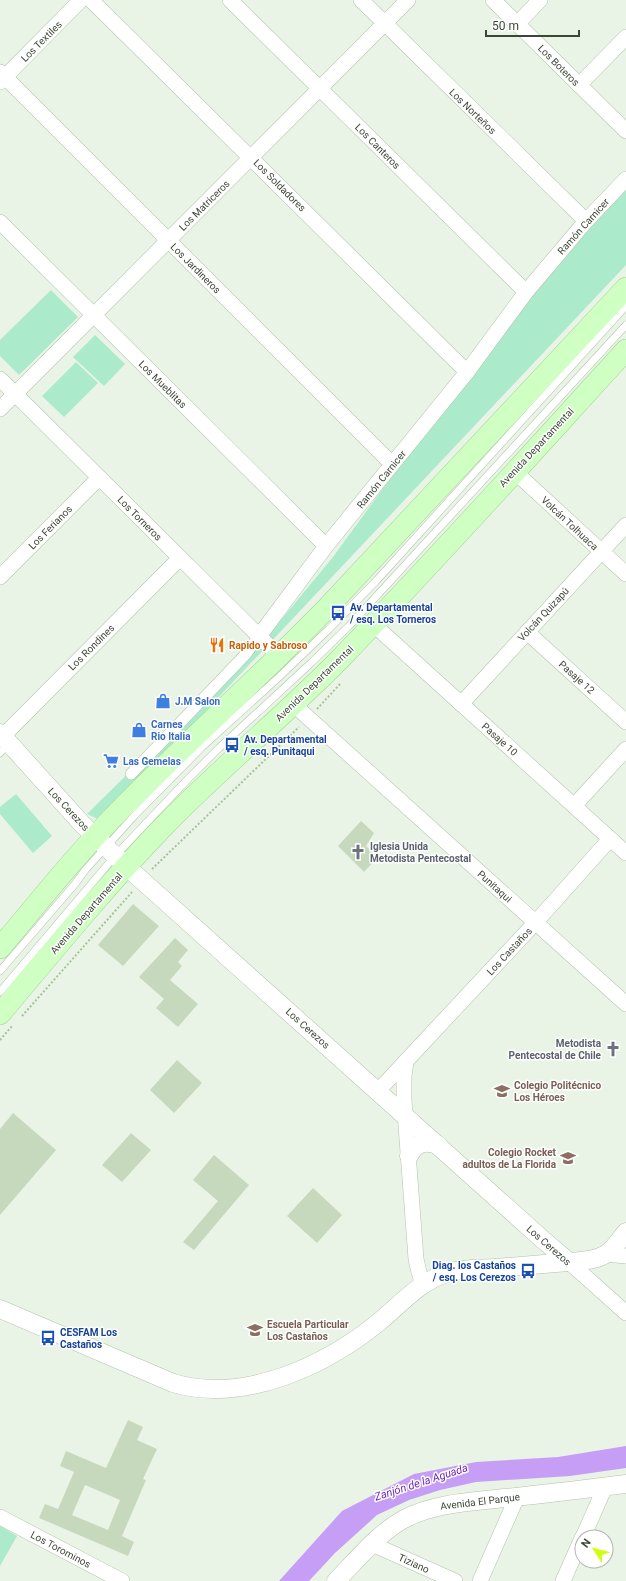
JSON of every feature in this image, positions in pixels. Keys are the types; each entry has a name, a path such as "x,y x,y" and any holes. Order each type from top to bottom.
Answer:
{"main road":[{"name":"Avenida Departamental","path":"0,1014 5,998 111,852 124,805 194,736 279,656 346,587 626,288"},
{"name":"Avenida Departamental","path":"0,948 111,852 162,828 212,778 293,704 373,624 626,350"}],"street":[{"name":"Los Textiles","path":"2,77 81,0"},
{"name":"Los Soldadores","path":"91,0 467,372"},
{"name":"Los Canteros","path":"230,0 526,292"},
{"name":"Los Norteños","path":"361,0 586,221"},
{"name":"Los Matriceros","path":"0,409 321,89 408,0"},
{"name":"Los Boteros","path":"493,0 626,131"},
{"path":"517,24 540,0"},
{"path":"579,85 626,37"},
{"name":"Los Jardineros","path":"2,77 392,464"},
{"name":"Ramón Carnicer","path":"131,774 245,655 326,546 467,372 526,292 586,221 626,179"},
{"name":"Los Mueblitas","path":"0,222 326,546"},
{"name":"Los Torneros","path":"0,379 279,656"},
{"name":"Volcán Tolhuaca","path":"514,471 626,574"},
{"name":"Los Ferianos","path":"0,577 99,478"},
{"name":"Volcán Quizapú","path":"460,704 626,525"},
{"name":"Los Rondines","path":"3,741 180,558"},
{"name":"Pasaje 10","path":"373,624 626,853"},
{"name":"Pasaje 12","path":"527,632 626,721"},
{"name":"Punitaqui","path":"293,704 626,1004"},
{"name":"Los Cerezos","path":"3,741 111,852 626,1313"},
{"path":"574,806 626,749"},
{"name":"Los Castaños","path":"378,1091 536,923 610,839"},
{"path":"406,1061 404,1076 405,1116 417,1266 423,1285"},
{"path":"409,1156 417,1145 424,1142 431,1142 438,1145"},
{"path":"0,1309 173,1382 200,1389 228,1389 277,1378 300,1370 332,1354 365,1333 423,1285 439,1276 460,1270 529,1266 595,1259 606,1254 626,1232"},
{"path":"529,1266 536,1262 541,1254 543,1246 541,1238"},
{"path":"606,1254 626,1256"},
{"name":"Avenida El Parque","path":"336,1581 372,1544 392,1527 414,1514 428,1509 450,1504 626,1484"},
{"path":"586,1529 605,1487"},
{"path":"480,1581 517,1497"},
{"name":"Los Torominos","path":"0,1518 122,1581"},
{"name":"Tiziano","path":"372,1544 455,1581"},
{"path":"563,1581 574,1556"}],"lane":[{"path":"111,852 134,815 196,753 279,677 377,580 626,306"},
{"path":"0,971 111,852 349,626 626,325"}],"green space":[{"path":"626,185 626,265 102,821 87,814 271,632 333,557 400,465 528,300"},
{"path":"51,290 78,317 19,375 0,356 0,340"},
{"path":"95,335 125,364 104,386 73,357"},
{"path":"76,362 98,383 64,417 42,396"},
{"path":"16,794 52,836 33,853 0,814 0,807"},
{"path":"0,1526 17,1536 0,1566"}],"water":[{"name":"Zanjón de la Aguada","path":"626,1446 626,1468 570,1476 476,1482 440,1490 409,1500 377,1515 335,1553 309,1581 279,1581 342,1511 414,1474 476,1462 558,1457"}],"building":[{"name":"Iglesia Unida Metodista Pentecostal","path":"361,821 374,833 366,846 378,857 364,872 338,846"},
{"path":"133,904 159,926 123,966 98,945"},
{"path":"175,938 188,950 178,962 182,966 170,980 198,1004 178,1027 156,1008 164,999 139,977"},
{"path":"177,1060 202,1083 174,1113 150,1090"},
{"path":"13,1113 56,1150 0,1215 0,1129"},
{"path":"131,1133 151,1150 122,1182 102,1165"},
{"path":"214,1155 249,1185 194,1250 183,1242 218,1201 193,1180"},
{"path":"313,1188 342,1215 317,1243 287,1216"},
{"path":"128,1420 143,1427 137,1440 157,1449 143,1479 146,1480 122,1536 134,1542 128,1556 39,1518 45,1504 58,1509 74,1472 60,1466 66,1451 106,1468","holes":["85,1485 120,1500 108,1530 72,1515"]}],"place":[{"name":"Av. Departamental / esq. Los Torneros","path":"338,613"},
{"name":"Rapido y Sabroso","path":"217,645"},
{"name":"J.M Salon","path":"163,701"},
{"name":"Carnes Rio Italia","path":"139,730"},
{"name":"Av. Departamental / esq. Punitaqui","path":"232,745"},
{"name":"Las Gemelas","path":"111,761"},
{"name":"Iglesia Unida Metodista Pentecostal","path":"358,852"},
{"name":"Metodista Pentecostal de Chile","path":"613,1049"},
{"name":"Colegio Politécnico Los Héroes","path":"502,1091"},
{"name":"Colegio Rocket adultos de La Florida","path":"568,1158"},
{"name":"Diag. los Castaños / esq. Los Cerezos","path":"528,1271"},
{"name":"Escuela Particular Los Castaños","path":"255,1330"},
{"name":"CESFAM Los Castaños","path":"48,1338"}]}
